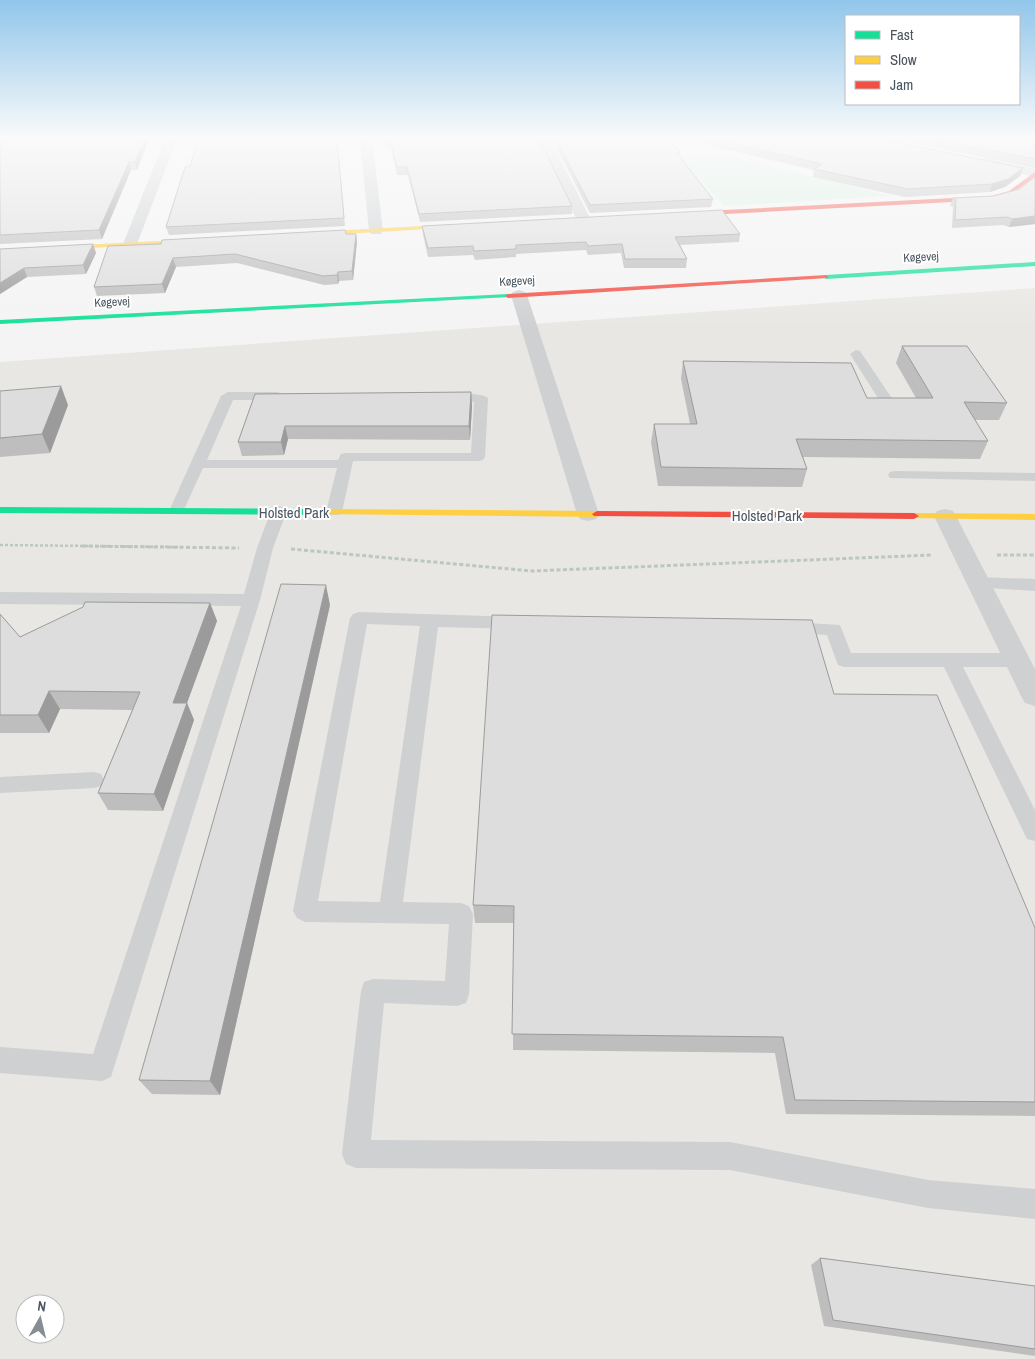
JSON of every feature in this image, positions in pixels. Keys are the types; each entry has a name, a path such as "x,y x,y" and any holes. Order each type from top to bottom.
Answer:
{"street":[{"path":"130,244 146,202"},
{"path":"373,202 376,231"},
{"path":"575,202 584,220"},
{"path":"673,215 908,202"},
{"path":"297,235 475,225"},
{"path":"0,251 209,240"},
{"name":"Køgevej","path":"0,322 519,295 1035,264"},
{"path":"519,295 588,514"},
{"name":"Holsted Park","path":"0,510 1035,517"},
{"path":"945,516 1035,696"}],"lane":[{"path":"856,354 890,406"},
{"path":"177,511 228,396 287,396"},
{"path":"334,512 346,456 478,457 481,398 433,398"},
{"path":"198,464 345,464"},
{"path":"895,475 1035,477"},
{"path":"0,1060 102,1068 251,600 265,548 279,511"},
{"path":"978,583 1035,584"},
{"path":"0,598 251,600"},
{"path":"538,623 359,618 305,911 461,914 457,994 373,992 356,1154 730,1156 928,1194 1035,1204"},
{"path":"390,914 430,620"},
{"path":"765,627 834,629 844,660 1017,660"},
{"path":"950,660 1035,832"},
{"path":"0,784 94,780"}],"path":[{"path":"0,545 265,548 532,571 922,555 1035,555"}],"shaded area":[{"path":"1035,288 1035,1359 0,1359 0,362"}],"green space":[{"path":"721,202 784,202 724,206"}],"building":[{"path":"0,202 111,202 99,230 0,235"},
{"path":"174,202 343,202 344,218 166,227"},
{"path":"416,202 570,202 572,206 419,214"},
{"path":"589,202 643,202 590,205"},
{"path":"956,202 1035,202 1035,216 1012,219 1007,217 955,220"},
{"path":"722,210 740,234 675,237 687,259 625,259 622,244 588,246 586,242 516,245 516,249 474,251 473,246 428,248 422,226"},
{"path":"345,230 346,234 356,234 352,271 338,272 337,275 323,276 235,254 173,258 162,284 94,287 108,246 161,244 162,240"},
{"path":"93,244 83,265 24,268 0,283 0,249"},
{"path":"902,346 967,346 1007,403 964,402 988,441 796,439 807,469 661,467 654,424 697,424 683,361 851,363 867,398 933,398"},
{"path":"61,386 42,434 0,438 0,391"},
{"path":"471,392 469,426 285,426 281,442 238,442 255,394"},
{"path":"281,584 326,585 210,1081 139,1080"},
{"path":"85,602 210,603 173,703 187,703 154,794 98,793 140,692 49,691 38,715 0,715 0,614 20,637 83,607"},
{"path":"492,615 812,620 834,694 937,695 1035,928 1035,1102 795,1100 783,1037 512,1034 514,906 473,905"},
{"path":"820,1258 1035,1286 1035,1349 833,1320"}],"traffic: fast":[{"path":"826,277 1035,264"},
{"path":"0,322 508,296"},
{"path":"0,510 319,512"}],"traffic: slow":[{"path":"309,234 460,226"},
{"path":"0,251 198,240"},
{"path":"319,512 597,514"},
{"path":"914,516 1035,517"}],"traffic: jam":[{"path":"686,214 907,202"},
{"path":"508,296 826,277"},
{"path":"597,514 914,516"}]}
